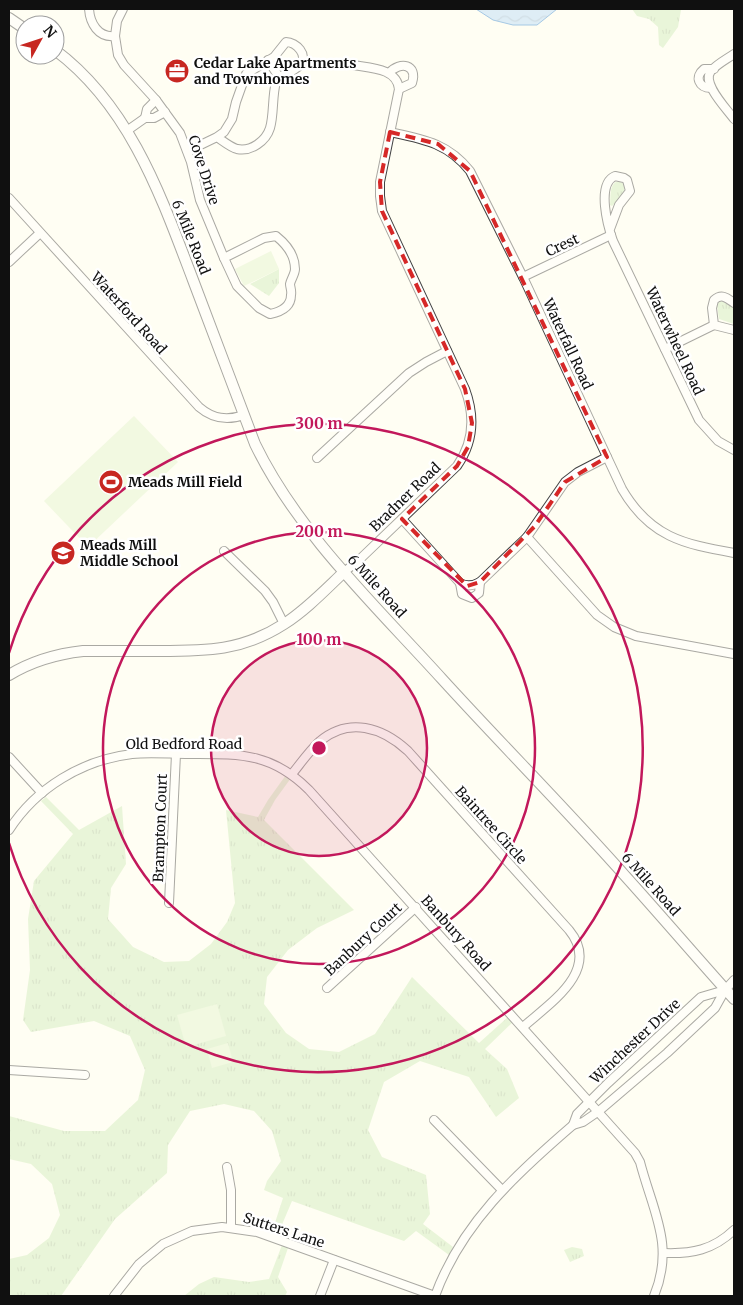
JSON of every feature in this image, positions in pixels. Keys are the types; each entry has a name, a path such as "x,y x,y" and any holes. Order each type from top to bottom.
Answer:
{"street":[{"path":"89,9 90,20 104,36 115,36 117,21 123,9"},
{"name":"Cove Drive","path":"115,36 116,50 120,59 156,100 180,132 188,151 200,200 224,258 237,286 259,308 270,314 279,313 287,307 292,296 290,285 295,269 293,257 287,244 276,236 264,238 224,258"},
{"path":"188,151 224,132 232,119 241,85 246,74 274,57 286,42 293,42 301,52 302,60 300,65 291,72 279,77 274,91 270,128 265,138 248,149 236,149 217,137"},
{"path":"734,54 714,69 708,77 709,85 734,119"},
{"name":"6 Mile Road","path":"65,58 80,71 96,89 128,130 154,182 171,223 244,415 264,461 285,497 304,524 344,572 626,876 734,999"},
{"path":"268,60 279,77"},
{"name":"Bradner Road","path":"9,676 28,665 66,653 83,651 216,650 251,641 284,624 304,609 402,519 457,466 465,454 470,440 472,423 469,401 382,211 380,182 399,89 412,83 414,78 408,66 403,65 393,68 388,73 353,65"},
{"path":"388,73 398,81 399,89"},
{"path":"145,118 147,109 156,100"},
{"path":"128,130 145,118 154,118 165,112"},
{"name":"Waterfall Road","path":"390,132 438,144 464,163 475,179 626,496 641,515 653,526 686,544 734,553"},
{"name":"Waterwheel Road","path":"611,232 619,205 630,191 627,180 620,177 611,178 606,187 606,212 611,232 695,413 705,428 718,441 734,450"},
{"name":"Waterford Road","path":"9,198 199,407 219,418 230,419 244,415"},
{"name":"Crest","path":"523,277 611,232"},
{"path":"9,262 40,233"},
{"path":"714,325 712,308 714,300 722,296 734,303"},
{"path":"665,349 714,325 734,330"},
{"path":"317,458 409,373 447,351"},
{"path":"460,583 471,586 480,582 527,537 565,482 578,472 607,457"},
{"path":"402,519 460,583 462,594 472,598 479,593 480,582"},
{"path":"527,537 597,615 614,627 636,636 734,654"},
{"path":"224,551 265,590 284,624"},
{"name":"Baintree Circle","path":"292,774 318,742 330,734 345,729 361,727 376,730 393,738 408,750 563,923 576,940 580,960 573,980 523,1027"},
{"name":"Old Bedford Road","path":"9,830 22,813 42,793 69,774 104,760 140,754 247,755 272,763 292,774"},
{"name":"Brampton Court","path":"169,903 176,754"},
{"path":"9,757 42,793"},
{"name":"Banbury Road","path":"292,774 309,790 416,907 631,1147 638,1159 661,1231 664,1253 661,1276 654,1296"},
{"name":"Banbury Court","path":"327,988 416,907"},
{"name":"Winchester Drive","path":"435,1296 447,1268 463,1241 502,1190 573,1126 583,1122 599,1111 667,1053 715,1008 725,990 734,980"},
{"name":"Winchester Drive","path":"573,1126 577,1114 701,997 725,990"},
{"path":"9,1070 85,1075"},
{"path":"434,1120 502,1190"},
{"path":"227,1167 231,1190 231,1227"},
{"name":"Sutters Lane","path":"114,1296 139,1264 163,1244 192,1231 213,1227 231,1227 257,1232 435,1296"},
{"path":"664,1253 680,1254 703,1250 719,1243 734,1230"},
{"path":"320,1296 334,1260"}],"highlighted area":[{"path":"390,132 438,144 470,171 607,457 565,482 535,526 480,582 467,586 402,519 457,466 468,447 472,423 465,389 382,211 380,182"}],"green space":[{"path":"632,9 683,9 681,10 678,27 663,48 659,45 658,27 649,19 637,16"},
{"path":"616,182 624,184 625,187 621,196 612,206 610,205 612,186"},
{"path":"271,251 279,269 244,286 235,269"},
{"path":"279,269 279,283 269,296 250,284"},
{"path":"721,301 734,307 734,324 719,319 717,304"},
{"name":"Meads Mill Field","path":"134,416 178,462 88,547 44,501"},
{"path":"286,775 291,778 275,800 264,820 354,910 317,928 288,950 267,977 264,1004 286,1033 309,1049 339,1052 375,1034 412,977 479,1043 509,1016 514,1021 485,1049 507,1069 519,1098 496,1117 469,1077 420,1061 384,1082 368,1130 382,1157 426,1175 430,1214 423,1224 453,1247 449,1255 416,1231 404,1241 292,1201 278,1234 272,1232 283,1198 264,1190 267,1181 281,1161 272,1131 254,1111 224,1104 190,1111 168,1145 167,1173 115,1219 61,1296 9,1296 9,1259 27,1255 49,1238 60,1215 52,1184 31,1164 9,1159 9,1116 64,1131 105,1131 138,1100 145,1070 130,1036 94,1021 31,1032 23,1020 30,970 28,919 34,881 73,834 41,801 46,797 79,830 122,806 126,864 111,888 108,919 133,947 164,962 189,961 211,944 227,922 235,903 226,810 258,817"},
{"path":"217,1004 226,1036 186,1047 177,1015"},
{"path":"228,1043 233,1062 212,1068 207,1049"},
{"path":"282,1245 288,1248 278,1277 287,1292 285,1296 184,1296 199,1284 214,1277 249,1282 269,1279"},
{"path":"572,1247 582,1249 584,1256 570,1262 564,1250"}],"water":[{"path":"476,9 557,9 537,25 513,25 493,20"}],"place":[{"name":"Cedar Lake Apartments and Townhomes","path":"177,71"},
{"name":"Meads Mill Field","path":"111,482"},
{"name":"Meads Mill Middle School","path":"63,553"}]}
